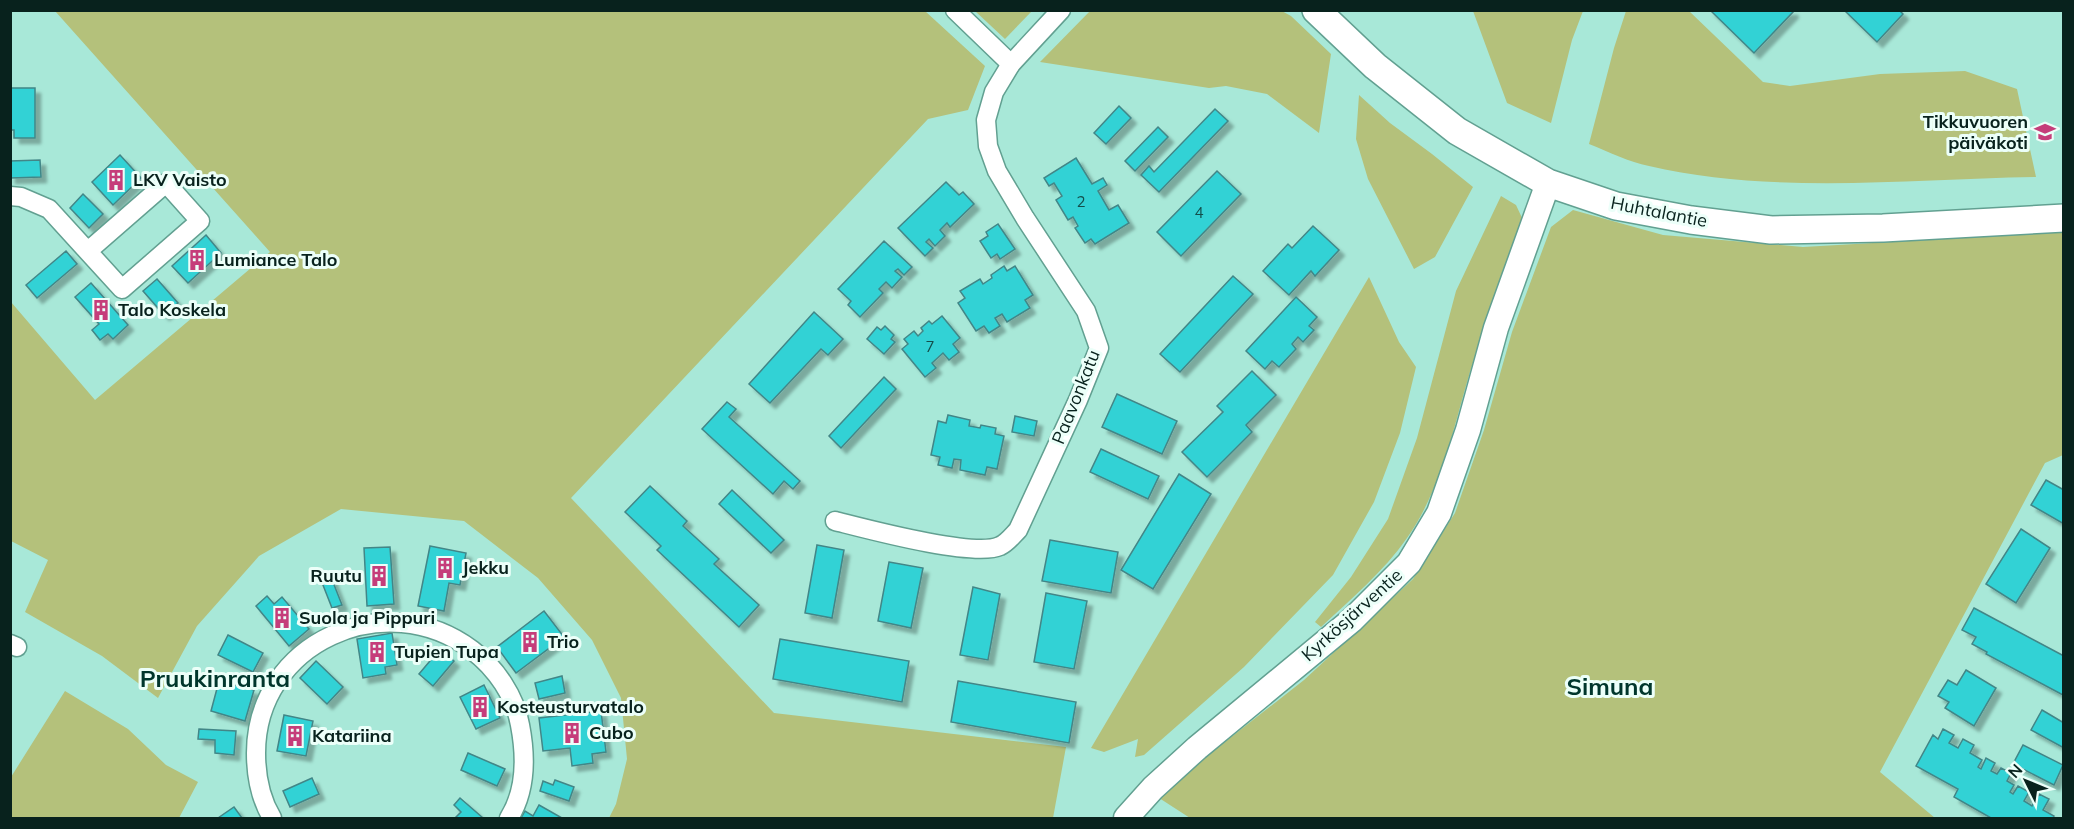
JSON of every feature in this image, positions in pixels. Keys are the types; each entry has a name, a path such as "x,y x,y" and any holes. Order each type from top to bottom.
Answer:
{"main road":[{"name":"Huhtalantie","path":"1316,10 1374,66 1456,131 1548,183 1616,206 1691,220 1771,230 1883,228 2064,218"}],"street":[{"path":"955,10 1011,64"},
{"name":"Paavonkatu","path":"835,521 970,549 1001,546 1017,530 1078,400 1099,348 1086,311 997,171 988,146 986,120 994,92 1011,64 1061,10"},
{"path":"10,196 21,196 49,209 122,289 200,222 166,183 88,251"},
{"name":"Kyrkösjärventie","path":"1126,819 1167,774 1352,620 1409,563 1439,513 1468,430 1496,328 1548,183"},
{"path":"272,819 265,806 256,774 256,741 264,709 279,679 301,655 329,636 360,624 393,621 427,626 458,639 484,660 505,686 519,717 525,750 522,783 508,819"}],"green space":[{"path":"1280,10 1291,16 1331,54 1319,133 1267,94 1226,86 1209,88 1040,62 1090,11"},
{"path":"55,11 925,11 985,66 968,110 928,119 571,498 774,713 1066,747 1053,818 609,818 616,804 627,759 621,698 592,640 538,578 464,521 341,509 259,556 197,626 158,698 102,656 25,612 48,560 11,541 11,302 95,400 270,252"},
{"path":"975,11 1032,11 1005,39"},
{"path":"1473,11 1583,11 1572,40 1551,123 1507,103"},
{"path":"1626,11 1689,11 1763,82 1790,86 1880,74 1965,71 2017,89 2036,177 1842,183 1744,180 1696,175 1642,164 1589,144"},
{"path":"1359,95 1390,123 1473,187 1435,257 1414,269 1368,179 1356,139"},
{"path":"1501,196 1516,205 1523,220 1476,353 1438,479 1419,519 1398,550 1367,584 1321,627 1315,622 1351,577 1388,519 1417,438 1456,291"},
{"path":"1573,210 1663,235 1803,247 2063,232 2063,455 2045,463 1880,772 1935,818 1190,818 1156,796 1304,680 1413,579 1455,513 1484,430 1512,332 1551,227"},
{"path":"1369,277 1399,342 1416,367 1400,433 1374,502 1333,575 1244,667 1144,755 1135,757 1138,739 1104,752 1091,748"},
{"path":"65,691 128,729 166,765 198,782 179,818 11,818 11,777"}],"building":[{"path":"1710,10 1792,10 1793,12 1754,53"},
{"path":"1844,10 1899,10 1903,14 1877,42"},
{"path":"10,88 35,88 35,138 14,138 14,130 10,130"},
{"path":"1119,106 1131,118 1106,144 1094,133"},
{"path":"1215,109 1228,121 1159,192 1141,175 1149,166 1154,172"},
{"path":"1158,127 1168,137 1135,171 1125,161"},
{"name":"LKV Vaisto","path":"120,155 141,178 113,205 92,182"},
{"path":"1076,158 1092,184 1103,178 1107,185 1098,191 1109,210 1118,205 1129,223 1095,244 1091,239 1085,243 1075,228 1078,226 1073,217 1068,220 1056,200 1062,196 1054,183 1049,186 1044,178"},
{"path":"40,160 41,177 10,178 10,161"},
{"path":"1217,171 1241,194 1181,256 1157,232"},
{"path":"946,182 959,195 963,192 974,204 950,227 947,223 940,230 945,236 935,246 929,239 926,242 933,248 925,256 898,228"},
{"path":"83,194 103,214 89,228 70,208"},
{"path":"998,224 1015,249 1000,259 997,254 991,258 980,241 988,236 986,232"},
{"path":"1313,226 1339,250 1315,276 1311,271 1289,295 1263,271 1288,244 1292,248"},
{"name":"Lumiance Talo","path":"206,235 221,253 188,283 172,266"},
{"path":"884,241 912,267 904,275 898,269 895,271 902,277 892,288 886,282 879,289 883,293 860,317 848,305 851,301 838,289"},
{"path":"66,251 77,264 37,298 26,285"},
{"path":"1004,266 1007,271 1015,266 1033,295 1025,300 1030,308 1007,322 1002,314 995,318 1000,326 989,333 984,326 976,331 958,303 965,298 960,291 980,279 983,284"},
{"path":"1233,276 1253,294 1180,372 1160,354"},
{"path":"157,279 178,303 164,315 143,291"},
{"name":"Talo Koskela","path":"91,283 128,325 113,339 108,334 100,340 92,330 99,324 75,297"},
{"path":"1296,297 1317,317 1309,326 1314,330 1303,342 1298,337 1292,344 1296,349 1279,367 1272,361 1265,369 1246,351"},
{"path":"814,312 843,339 828,355 821,349 770,403 749,384"},
{"path":"942,316 960,338 953,344 959,352 949,360 943,353 932,363 936,368 925,377 902,349 908,344 904,339 914,331 918,336 923,331 921,328 929,321 932,324"},
{"path":"885,326 894,335 891,339 895,342 884,354 867,339 877,327 881,330"},
{"path":"1252,371 1276,395 1246,425 1252,432 1207,477 1182,452 1223,412 1217,406"},
{"path":"884,377 896,389 841,448 829,436"},
{"path":"1117,394 1177,421 1162,454 1102,427"},
{"path":"727,402 736,409 729,417 800,481 793,489 784,481 773,494 702,429"},
{"path":"948,415 970,420 969,426 980,428 981,425 996,428 995,434 1004,436 997,469 987,467 985,475 960,470 961,460 954,459 952,468 938,465 940,457 931,455 938,421 946,423"},
{"path":"1015,416 1037,421 1034,436 1012,432"},
{"path":"1101,449 1159,476 1148,499 1090,472"},
{"path":"1179,474 1211,494 1153,589 1121,570"},
{"path":"2046,480 2064,490 2064,524 2031,505"},
{"path":"650,486 687,521 683,526 719,559 714,564 759,605 739,627 657,550 661,546 625,512"},
{"path":"732,490 784,540 771,553 719,504"},
{"path":"2021,529 2050,548 2016,603 1986,584"},
{"path":"1050,540 1118,552 1111,593 1042,581"},
{"path":"817,545 844,550 832,618 805,613"},
{"name":"Jekku","path":"430,546 466,553 460,585 449,583 444,611 418,606"},
{"name":"Ruutu","path":"390,547 394,604 367,606 364,548"},
{"path":"889,562 923,568 911,628 878,621"},
{"path":"331,577 342,605 332,608 321,580"},
{"path":"973,587 1000,594 988,660 960,655"},
{"path":"1046,593 1087,601 1074,669 1034,662"},
{"name":"Suola ja Pippuri","path":"267,596 274,604 282,597 309,629 289,646 256,606"},
{"path":"1974,608 2064,656 2063,695 1986,654 1987,652 1972,644 1976,637 1962,630"},
{"name":"Trio","path":"544,611 564,637 516,673 497,647"},
{"name":"Tupien Tupa","path":"392,633 397,665 385,667 386,674 363,678 357,639"},
{"path":"228,635 263,653 253,672 218,655"},
{"path":"780,639 909,661 902,702 773,679"},
{"path":"440,649 454,661 433,686 419,674"},
{"path":"316,661 343,687 327,704 300,678"},
{"path":"1966,670 1996,688 1974,726 1945,708 1949,702 1938,696 1948,680 1957,685"},
{"path":"562,676 565,693 539,699 535,683"},
{"path":"219,681 254,690 245,721 211,711"},
{"path":"958,681 1076,702 1069,743 951,722"},
{"name":"Kosteusturvatalo","path":"484,685 500,718 476,729 460,697"},
{"path":"2042,710 2064,723 2064,748 2031,730"},
{"name":"Cubo","path":"601,711 606,752 592,754 593,763 572,766 570,748 543,751 539,718"},
{"name":"Katariina","path":"284,715 313,721 306,756 277,751"},
{"path":"199,729 236,731 234,755 215,753 215,740 198,739"},
{"path":"1943,729 1954,735 1949,743 1958,748 1963,739 1974,745 1970,753 1982,760 1978,767 1981,769 1986,758 1995,763 1991,771 1997,774 2001,768 2011,773 2007,781 2014,785 2010,792 2013,794 2018,786 2029,792 2024,801 2032,806 2039,794 2049,799 2043,810 2054,816 2053,818 1991,818 1954,797 1958,789 1916,766 1933,735 1938,739"},
{"path":"2023,745 2063,765 2054,785 2013,764"},
{"path":"468,753 505,769 497,786 461,770"},
{"path":"312,778 319,794 290,807 283,791"},
{"path":"555,780 574,787 569,801 540,791 543,781 553,785"},
{"path":"460,798 483,818 455,818 461,812 454,805"},
{"path":"539,805 562,818 521,818 525,811 533,816"},
{"path":"234,807 242,818 218,818"}],"place":[{"name":"Tikkuvuoren päiväkoti","path":"2045,132"},
{"name":"LKV Vaisto","path":"116,180"},
{"name":"Lumiance Talo","path":"197,260"},
{"name":"Talo Koskela","path":"101,310"},
{"name":"Jekku","path":"445,568"},
{"name":"Ruutu","path":"379,576"},
{"name":"Suola ja Pippuri","path":"282,618"},
{"name":"Trio","path":"530,642"},
{"name":"Tupien Tupa","path":"377,652"},
{"name":"Kosteusturvatalo","path":"480,707"},
{"name":"Cubo","path":"572,733"},
{"name":"Katariina","path":"295,736"}],"district":[{"name":"Pruukinranta","path":"215,679"},
{"name":"Simuna","path":"1610,687"}]}
